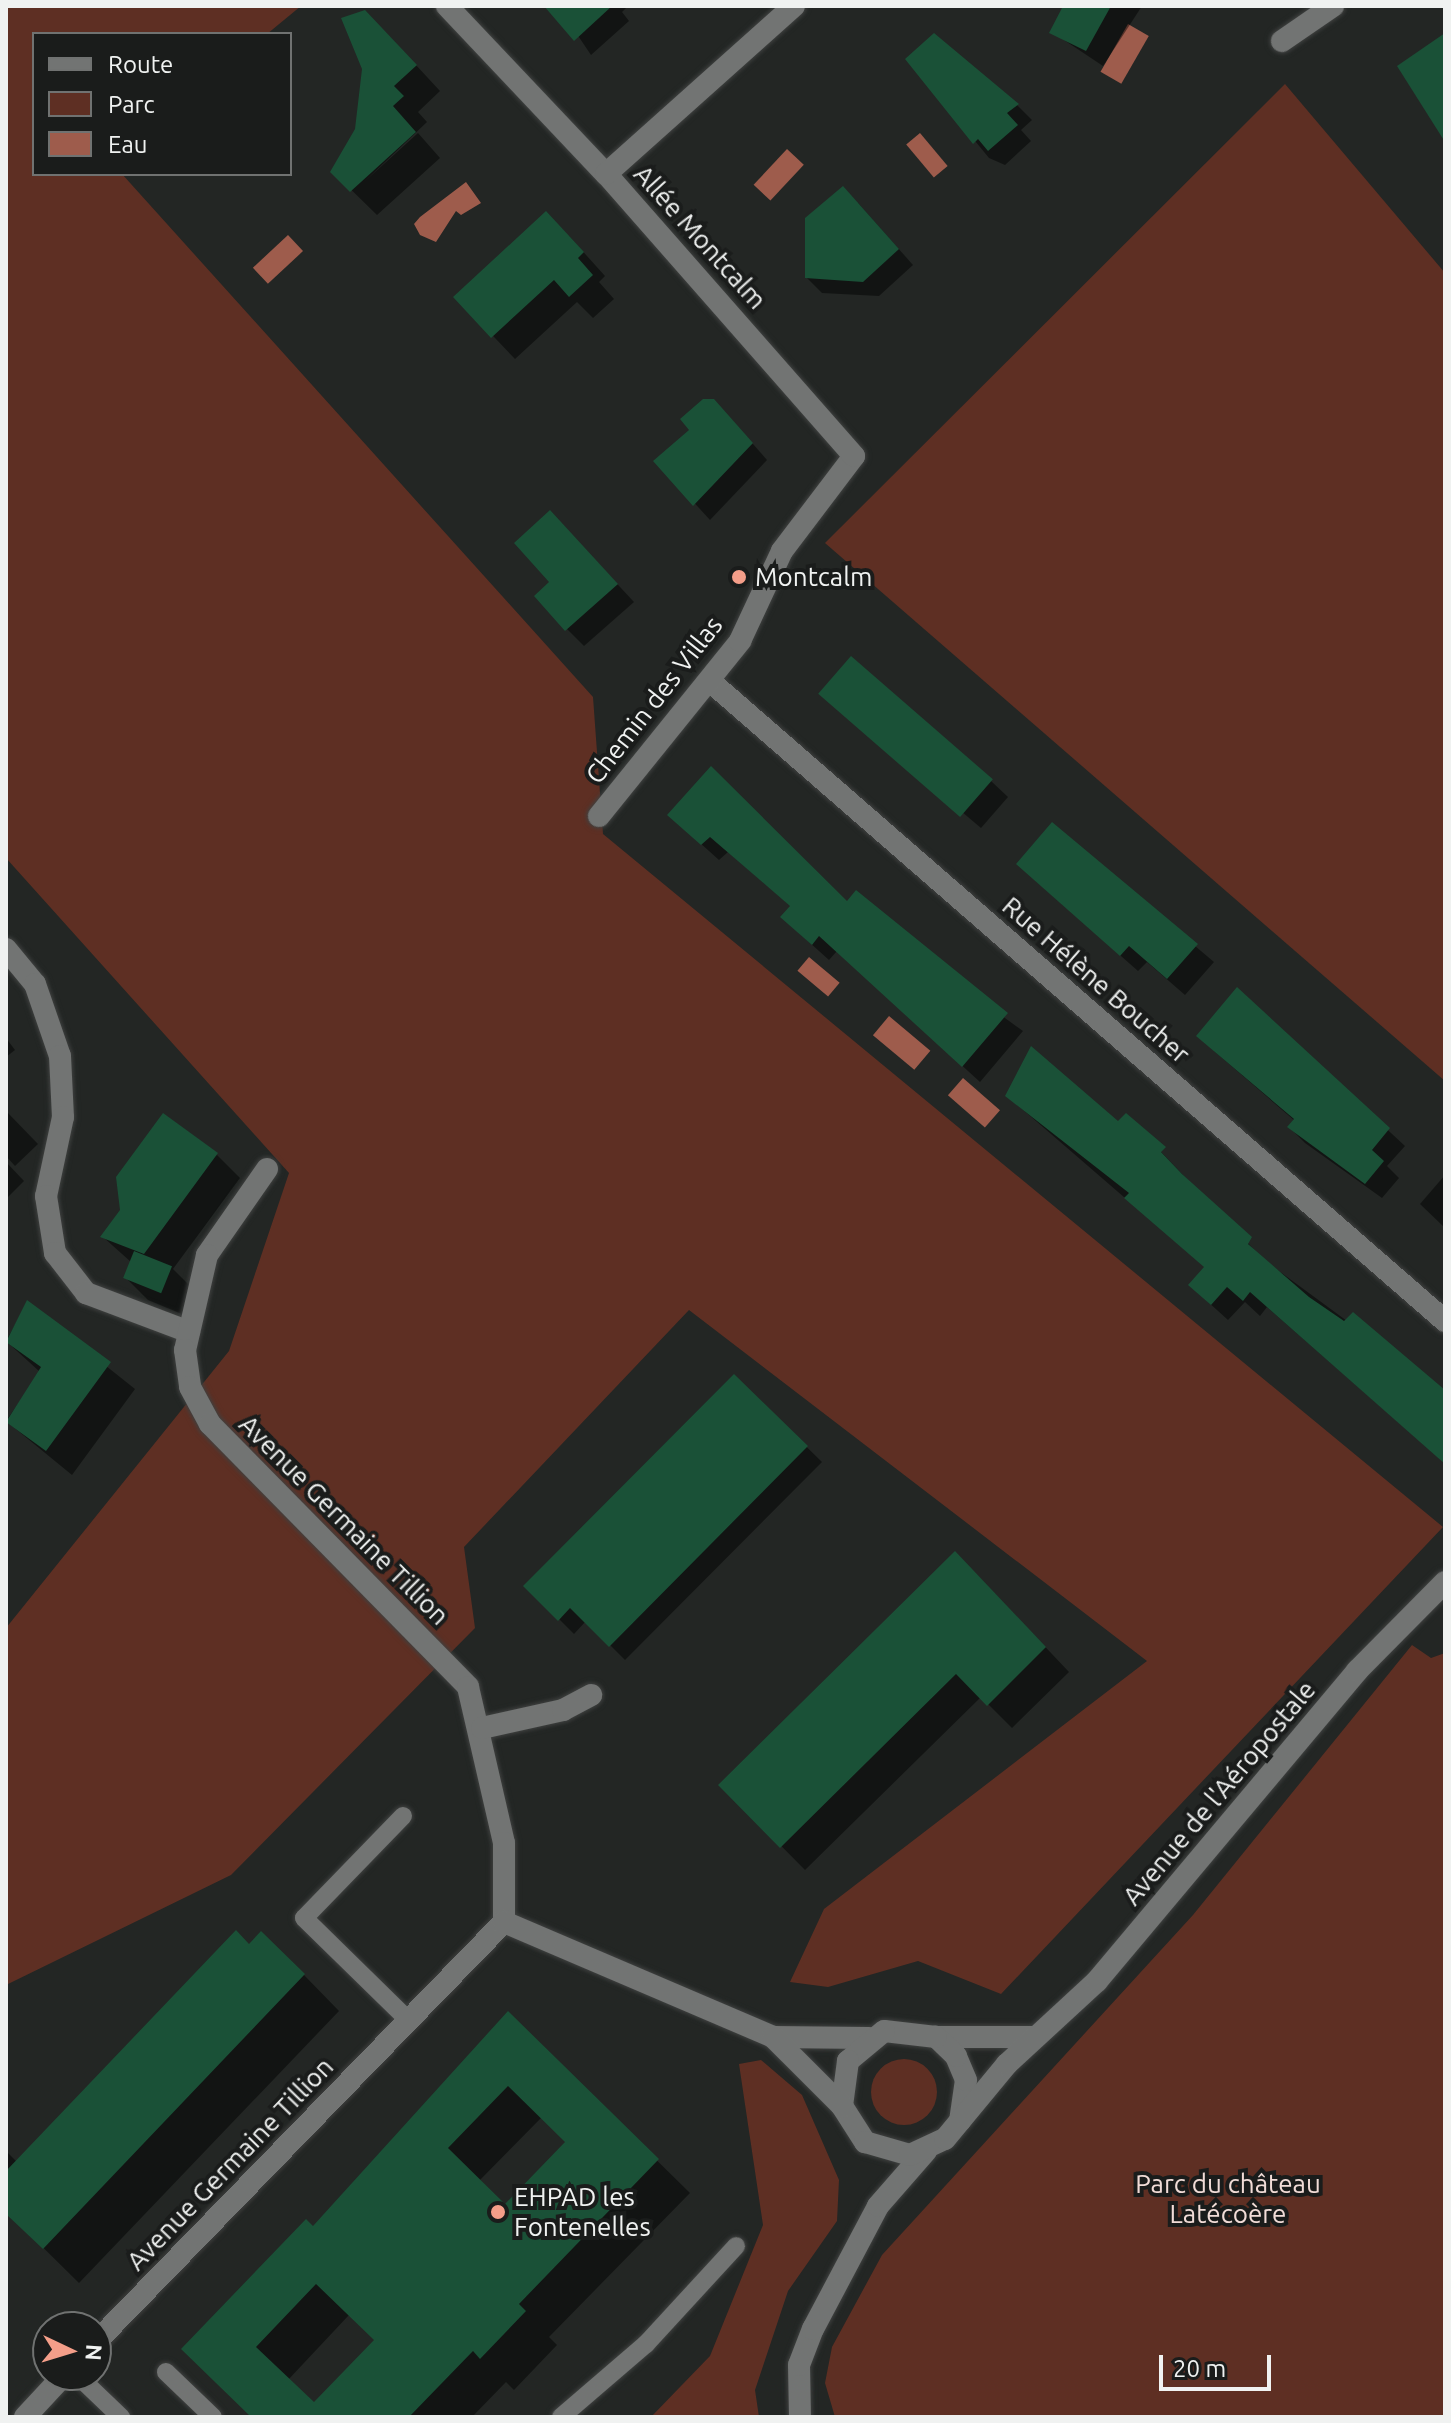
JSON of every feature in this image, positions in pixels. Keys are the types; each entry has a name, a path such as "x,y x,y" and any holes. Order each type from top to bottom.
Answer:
{"street":[{"path":"447,6 606,174"},
{"name":"Allée Montcalm","path":"794,6 606,174 854,456"},
{"path":"1282,41 1333,6"},
{"name":"Chemin des Villas","path":"599,816 711,682 740,641 782,551 854,456"},
{"name":"Rue Hélène Boucher","path":"711,682 1445,1321"},
{"path":"6,949 35,984 60,1056 63,1117 46,1196 55,1253 86,1293 189,1332"},
{"name":"Avenue Germaine Tillion","path":"112,2325 504,1922 504,1843 482,1728 458,1674 210,1424 188,1379 189,1332 207,1255 267,1169"},
{"name":"Avenue de l'Aéropostale","path":"960,2121 1034,2037 1097,1981 1357,1671 1445,1582"},
{"path":"482,1728 563,1710 591,1695"},
{"path":"504,1922 773,2037 842,2106 855,2132 879,2150 926,2151"},
{"path":"773,2037 869,2038 902,2028 936,2037 1034,2037"},
{"path":"800,2417 799,2365 813,2329 878,2206 926,2151 960,2121 966,2080 956,2056 936,2037"},
{"path":"842,2106 848,2061 869,2038"},
{"path":"25,2417 49,2391"}],"lane":[{"path":"403,1816 304,1918 408,2020"},
{"path":"561,2417 646,2344 736,2246"},
{"path":"166,2372 213,2417"},
{"path":"94,2391 121,2417"}],"green space":[{"path":"6,6 301,6 269,32 32,32 32,176 124,176 593,697 603,834 1443,1527 1001,1994 918,1961 828,1987 790,1982 824,1909 1147,1661 689,1310 464,1547 475,1628 231,1875 6,1985 6,1628 229,1351 289,1173 6,858"},
{"path":"1285,84 1445,273 1445,1081 825,543"},
{"name":"Parc du château Latécoère","path":"1412,1645 1431,1658 1445,1653 1445,2417 835,2417 825,2383 832,2347 882,2255 1193,1915"},
{"path":"904,2059 927,2069 937,2092 927,2115 904,2125 881,2115 871,2092 881,2069"},
{"path":"761,2060 802,2095 839,2180 837,2221 788,2291 755,2390 759,2417 651,2417 710,2356 763,2225 739,2064"}],"water":[{"path":"1128,24 1149,36 1121,84 1100,72"},
{"path":"920,133 948,166 934,178 906,145"},
{"path":"787,149 804,165 770,201 754,185"},
{"path":"466,182 481,203 461,215 456,211 436,242 420,235 414,224 420,217"},
{"path":"288,235 303,251 268,284 253,268"},
{"path":"809,957 840,983 828,997 797,971"},
{"path":"889,1016 930,1051 914,1070 873,1035"},
{"path":"963,1078 1000,1110 985,1128 948,1095"}],"building":[{"path":"544,6 612,6 574,41"},
{"path":"1063,6 1111,6 1086,51 1049,33"},
{"path":"365,10 417,65 394,86 404,96 393,106 416,132 350,192 330,172 355,129 362,69 341,18"},
{"path":"934,33 1019,104 1007,113 1018,125 988,151 978,139 973,144 905,59"},
{"path":"1445,33 1445,142 1397,66"},
{"path":"843,186 899,249 863,282 805,278 805,218"},
{"path":"546,211 584,252 578,258 593,275 569,297 554,280 491,338 453,297"},
{"path":"703,399 714,399 753,443 693,506 653,461 689,430 680,419"},
{"path":"550,510 618,584 565,631 534,596 549,582 514,543"},
{"path":"851,656 993,779 960,817 818,694"},
{"path":"711,766 847,901 856,890 1008,1013 962,1067 819,936 812,945 780,917 790,906 710,837 701,845 667,815"},
{"path":"1052,822 1198,944 1167,979 1129,946 1120,956 1016,864"},
{"path":"1237,987 1390,1128 1372,1150 1384,1161 1365,1184 1287,1127 1294,1119 1196,1036"},
{"path":"1031,1046 1118,1121 1126,1113 1166,1147 1161,1152 1182,1174 1252,1237 1248,1244 1309,1297 1344,1321 1353,1312 1445,1390 1445,1464 1250,1292 1243,1301 1227,1287 1211,1305 1188,1285 1204,1267 1124,1198 1129,1193 1005,1096"},
{"path":"163,1113 218,1153 144,1254 100,1237 120,1210 116,1177"},
{"path":"134,1251 172,1266 161,1293 123,1278"},
{"path":"27,1300 111,1362 46,1451 6,1422 41,1367 6,1342"},
{"path":"734,1374 808,1446 609,1647 570,1608 558,1621 523,1586"},
{"path":"955,1551 1046,1647 987,1706 956,1674 780,1848 718,1785"},
{"path":"236,1930 249,1944 261,1931 305,1974 43,2249 6,2214 6,2171"},
{"name":"EHPAD les Fontenelles","path":"508,2011 659,2159 519,2304 526,2311 480,2359 473,2351 409,2417 251,2417 181,2349 306,2219 313,2226","holes":["508,2086 565,2142 505,2204 448,2148","316,2284 374,2340 314,2402 256,2347"]}],"place":[{"name":"Montcalm","path":"739,577"},
{"name":"EHPAD les Fontenelles","path":"498,2212"}]}
